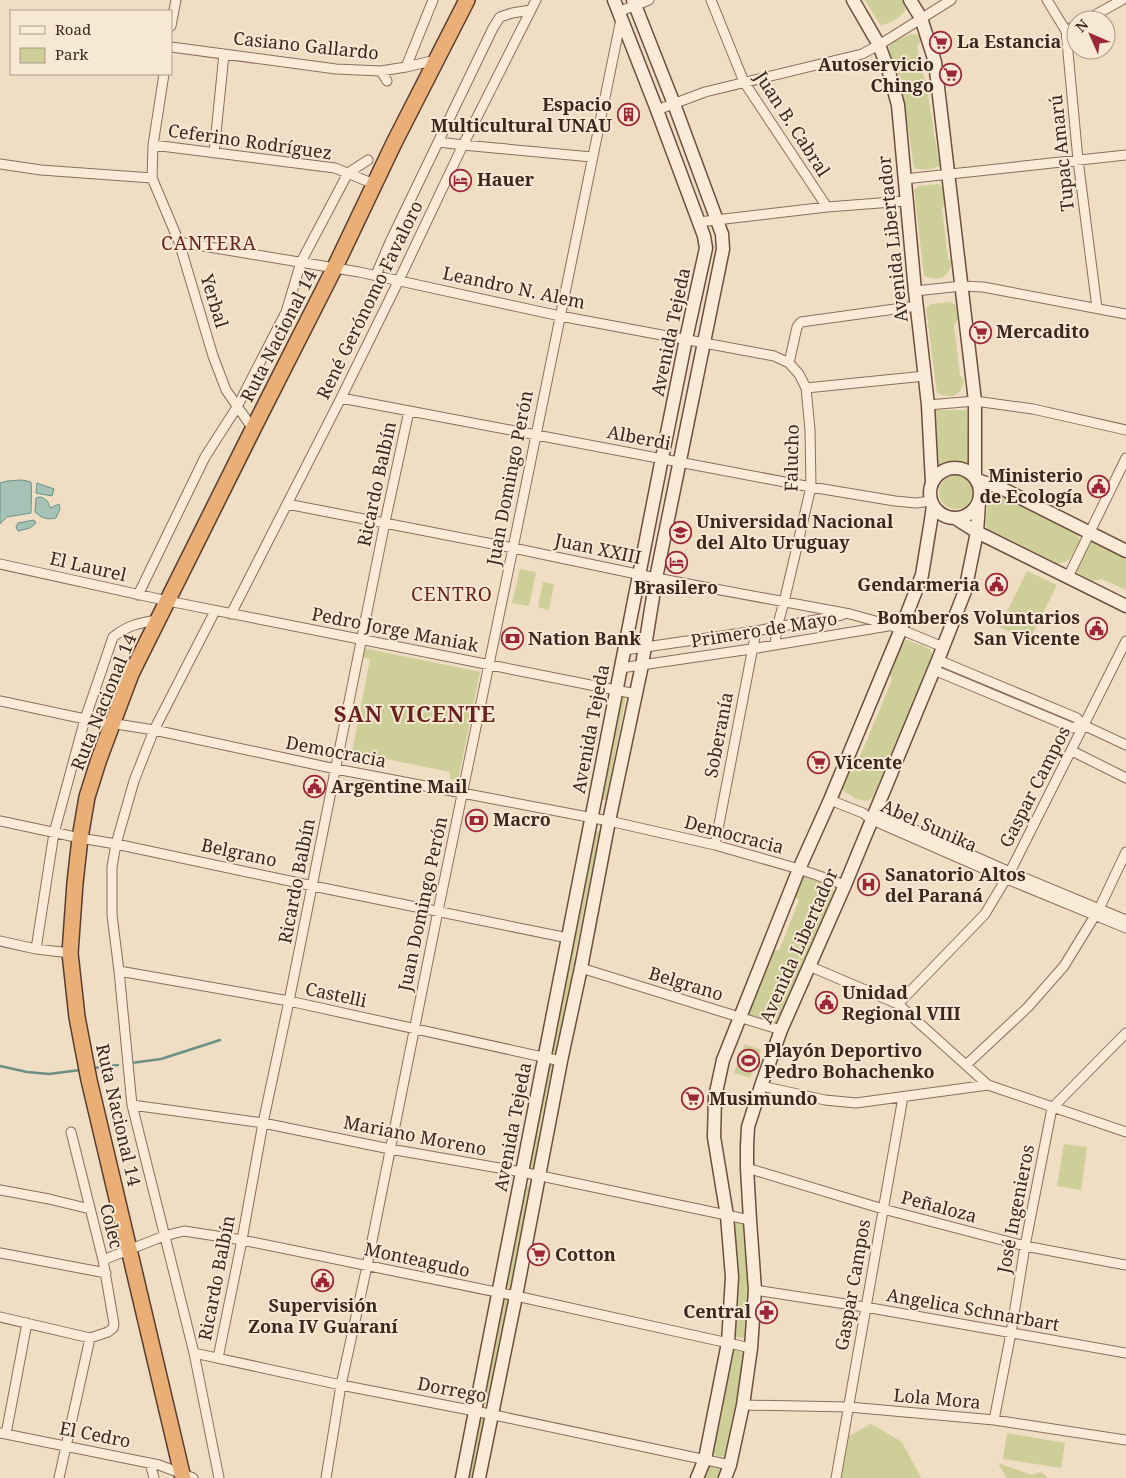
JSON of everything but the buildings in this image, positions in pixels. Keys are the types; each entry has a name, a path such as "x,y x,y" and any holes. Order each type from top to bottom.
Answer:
{"highway":[{"name":"Ruta Nacional 14","path":"186,1477 129,1249 89,1080 77,1017 70,954 80,838 88,797 99,758 132,674 466,0"}],"main road":[{"name":"Avenida Libertador","path":"853,0 879,45 898,105 906,201 928,405 932,483"},
{"path":"910,0 921,18 935,62 975,402 976,478 981,496 973,512 964,517 955,518 942,515 932,503 930,492 936,476 943,470 960,468 968,471 976,478 1001,488 1126,551"},
{"name":"Avenida Tejeda","path":"479,1478 609,820 642,665 656,578 723,249 722,234 717,220 634,3"},
{"name":"Avenida Tejeda","path":"462,1478 662,458 706,248 699,222 618,10"},
{"name":"Avenida Libertador","path":"697,1478 705,1459 728,1343 732,1277 727,1216 714,1137 715,1097 723,1060 799,869 830,800 896,627 922,575 932,503"},
{"name":"Avenida Libertador","path":"725,1478 730,1465 743,1405 751,1348 755,1290 746,1146 748,1127 760,1086 781,1030 874,816 965,591 977,532 979,503"},
{"path":"955,518 977,532 1126,606"}],"street":[{"path":"172,21 176,0"},
{"path":"406,67 433,0"},
{"name":"René Gerónomo Favaloro","path":"231,614 342,398 463,145 536,0"},
{"path":"618,10 634,3 649,0"},
{"name":"Juan B. Cabral","path":"711,0 744,82 827,207"},
{"path":"657,110 705,92 862,54 951,0"},
{"name":"Tupac Amarú","path":"1047,0 1066,31"},
{"path":"1104,10 1122,0"},
{"path":"376,275 493,28 500,17 531,10"},
{"name":"Juan Domingo Perón","path":"326,1478 341,1385 367,1266 560,316 592,157 618,10"},
{"name":"Casiano Gallardo","path":"172,48 336,69 381,71 436,60"},
{"path":"214,153 224,54"},
{"name":"Tupac Amarú","path":"1069,60 1078,160 1097,308"},
{"path":"381,71 388,81"},
{"path":"153,145 164,75"},
{"path":"438,142 592,157"},
{"name":"Ceferino Rodríguez","path":"152,178 153,145 335,168 374,184"},
{"path":"904,179 1126,155"},
{"path":"138,594 205,457 237,407 286,312 301,262 348,173 368,160"},
{"path":"0,164 41,170 152,178"},
{"name":"Yerbal","path":"152,178 179,242 213,356 226,390 253,429"},
{"path":"699,222 827,207 906,201"},
{"name":"Leandro N. Alem","path":"179,242 335,267 560,316 703,343"},
{"path":"915,290 962,286 983,287 1126,314"},
{"path":"789,363 797,327 801,322 917,306"},
{"path":"703,343 774,356 789,363 806,388 925,376"},
{"name":"Falucho","path":"774,645 811,487 810,430 806,388"},
{"name":"Alberdi","path":"342,398 811,487 895,501 932,503"},
{"path":"928,405 975,402 1033,409 1126,430"},
{"name":"Ricardo Balbín","path":"218,1358 263,1123 409,411"},
{"path":"1068,577 1126,458"},
{"name":"Juan XXIII","path":"288,504 656,578 850,614 896,627 943,646"},
{"name":"El Laurel","path":"0,564 168,601"},
{"name":"Pedro Jorge Maniak","path":"168,601 636,694"},
{"path":"216,611 154,730 134,781 116,844 112,867 112,915 132,1105 194,1353 219,1478"},
{"name":"Primero de Mayo","path":"625,650 756,631 850,614"},
{"path":"36,949 54,833 84,719 113,637 124,629 140,623 158,620"},
{"name":"Primero de Mayo","path":"621,668 896,627"},
{"name":"Soberanía","path":"715,845 751,649 756,631"},
{"name":"Gaspar Campos","path":"898,1004 985,914 1008,876 1126,641"},
{"path":"936,665 1073,728 1083,725"},
{"path":"936,665 954,667 1077,718 1083,725 1126,745"},
{"name":"Democracia","path":"0,701 84,719 154,730 336,769 609,820 715,845 845,884"},
{"path":"1072,750 1126,778"},
{"name":"Abel Sunika","path":"830,800 874,816 1008,876 1097,913 1126,928"},
{"name":"Belgrano","path":"0,821 568,938"},
{"path":"966,1065 1028,1007 1064,966 1097,913 1126,852"},
{"name":"Abel Sunika","path":"1097,913 1126,920"},
{"path":"0,941 70,954"},
{"path":"809,966 898,1004 988,1085 1126,1132"},
{"name":"Belgrano","path":"581,968 781,1030"},
{"name":"Castelli","path":"119,971 289,1001 561,1062"},
{"path":"1052,1108 1126,1033"},
{"path":"760,1086 825,1100 856,1103 988,1085"},
{"name":"Gaspar Campos","path":"836,1478 903,1097"},
{"name":"Mariano Moreno","path":"132,1105 263,1123 390,1149 522,1172 750,1220"},
{"name":"José Ingenieros","path":"994,1420 1052,1108"},
{"name":"Colec","path":"71,1132 106,1273 114,1324 113,1328 108,1332 90,1338"},
{"name":"Peñaloza","path":"747,1168 883,1209 1025,1246 1126,1265"},
{"path":"0,1190 90,1209"},
{"name":"Monteagudo","path":"103,1260 164,1236 184,1231 242,1240 516,1296 751,1348"},
{"path":"0,1253 106,1273"},
{"name":"Angelica Schnarbart","path":"755,1290 865,1307 1126,1353"},
{"path":"0,1318 90,1338 59,1478"},
{"path":"3,1433 27,1324"},
{"name":"Dorrego","path":"194,1353 730,1465"},
{"name":"Lola Mora","path":"743,1405 849,1407 994,1420 1126,1440"},
{"name":"El Cedro","path":"3,1433 159,1465 186,1477"},
{"path":"150,1463 154,1478"}],"green space":[{"path":"865,0 902,0 906,9 895,20 880,25"},
{"path":"911,34 919,35 921,40 917,47 927,89 938,157 942,159 943,165 936,168 914,168 901,80 890,58 889,46 895,41"},
{"path":"939,184 944,187 946,203 942,208 948,259 952,261 946,275 935,279 924,276 914,190 919,186"},
{"path":"951,302 956,305 958,320 954,325 960,376 964,379 959,393 947,396 937,393 926,308 931,304"},
{"path":"936,410 967,410 969,463 957,460 938,466"},
{"path":"956,475 963,476 968,480 972,485 972,499 968,504 963,508 956,509 949,508 944,504 940,499 939,492 940,485 944,480 949,476"},
{"path":"995,492 1078,535 1080,540 1069,560 1059,564 987,528 985,523 990,493"},
{"path":"1093,541 1126,559 1126,590 1102,579 1093,581 1078,573 1077,571"},
{"path":"520,569 536,572 529,606 512,603"},
{"path":"1027,571 1057,585 1029,641 999,627"},
{"path":"543,582 554,584 549,610 538,607"},
{"path":"908,640 930,649 933,656 873,797 868,801 856,799 842,790 849,773 854,771 892,680 889,672 902,641"},
{"path":"364,648 480,672 458,780 450,779 450,772 352,752 370,659 362,657"},
{"path":"623,694 626,696 606,800 602,800 600,799 620,696"},
{"path":"596,831 600,831 601,835 598,841 574,958 577,963 554,1055 551,1054 593,834"},
{"path":"805,877 833,887 834,892 780,1023 776,1025 750,1017 748,1013 773,949 779,951 799,900 793,896 799,880"},
{"name":"Playón Deportivo Pedro Bohachenko","path":"745,1044 761,1050 750,1078 734,1073"},
{"path":"550,1062 553,1064 538,1134 540,1141 534,1170 530,1170 526,1168"},
{"path":"1064,1144 1087,1147 1081,1190 1057,1186"},
{"path":"523,1185 530,1186 516,1260 517,1267 512,1290 508,1290 505,1287"},
{"path":"738,1222 743,1224 746,1230 750,1274 748,1333 743,1338 736,1337 733,1333 736,1279 733,1225"},
{"path":"504,1298 508,1300 488,1402 483,1405 481,1403 501,1300"},
{"path":"733,1349 740,1350 744,1355 737,1406 724,1456 720,1457 712,1454 730,1353"},
{"path":"484,1415 485,1420 473,1478 467,1478 479,1416"},
{"path":"871,1424 902,1442 921,1478 839,1478 847,1437"},
{"path":"1007,1433 1065,1443 1061,1468 1003,1459"},
{"path":"998,1463 1032,1475 1041,1472 1048,1478 1007,1478"},
{"path":"717,1465 723,1472 720,1478 701,1478 707,1466"}],"shaded area":[{"path":"22,480 31,482 31,513 7,517 0,524 0,483"},
{"path":"37,483 54,489 52,496 36,493"},
{"path":"40,497 47,501 50,508 59,504 60,509 56,518 44,518 35,512 36,498"},
{"path":"34,520 36,523 30,528 18,531 16,527 18,523"}],"waterway":[{"path":"131,1063 161,1059 220,1040"},
{"path":"94,1068 118,1065"},
{"path":"0,1066 27,1072 49,1074 80,1070"}],"place":[{"name":"La Estancia","path":"941,42"},
{"name":"Autoservicio Chingo","path":"950,75"},
{"name":"Espacio Multicultural UNAU","path":"628,115"},
{"name":"Hauer","path":"461,180"},
{"name":"Mercadito","path":"980,332"},
{"name":"Ministerio de Ecología","path":"1099,486"},
{"name":"Universidad Nacional del Alto Uruguay","path":"680,532"},
{"name":"Brasilero","path":"676,563"},
{"name":"Gendarmeria","path":"996,585"},
{"name":"Bomberos Voluntarios San Vicente","path":"1096,628"},
{"name":"Nation Bank","path":"512,639"},
{"name":"Vicente","path":"818,763"},
{"name":"Argentine Mail","path":"315,787"},
{"name":"Macro","path":"477,820"},
{"name":"Sanatorio Altos del Paraná","path":"869,885"},
{"name":"Unidad Regional VIII","path":"826,1003"},
{"name":"Playón Deportivo Pedro Bohachenko","path":"748,1061"},
{"name":"Musimundo","path":"693,1099"},
{"name":"Cotton","path":"539,1255"},
{"name":"Supervisión Zona IV Guaraní","path":"323,1281"},
{"name":"Central","path":"767,1312"}],"district":[{"name":"CANTERA","path":"209,243"},
{"name":"CENTRO","path":"452,594"},
{"name":"SAN VICENTE","path":"415,714"}]}
